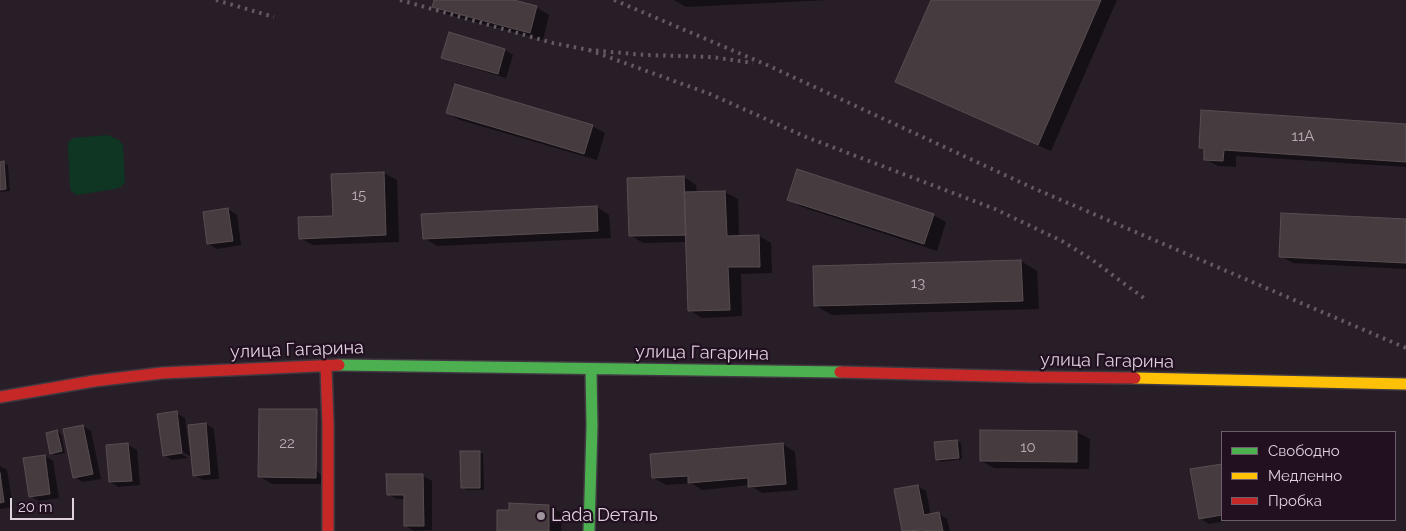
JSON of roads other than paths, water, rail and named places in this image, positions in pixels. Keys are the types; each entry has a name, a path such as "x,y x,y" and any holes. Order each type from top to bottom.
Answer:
{"street":[{"name":"улица Гагарина","path":"0,397 94,381 162,373 326,365 875,373 1032,378 1406,384"},
{"path":"326,365 328,531"},
{"path":"589,531 592,426 591,370"}],"railway":[{"path":"216,0 274,17"},
{"path":"400,0 553,43 589,50 645,55 712,57 753,63"},
{"path":"614,0 767,65 1033,188 1406,348"},
{"path":"589,50 710,94 806,137 995,209 1062,241 1091,259 1145,299"}],"place":[{"name":"Lada Dеталь","path":"541,516"}]}
